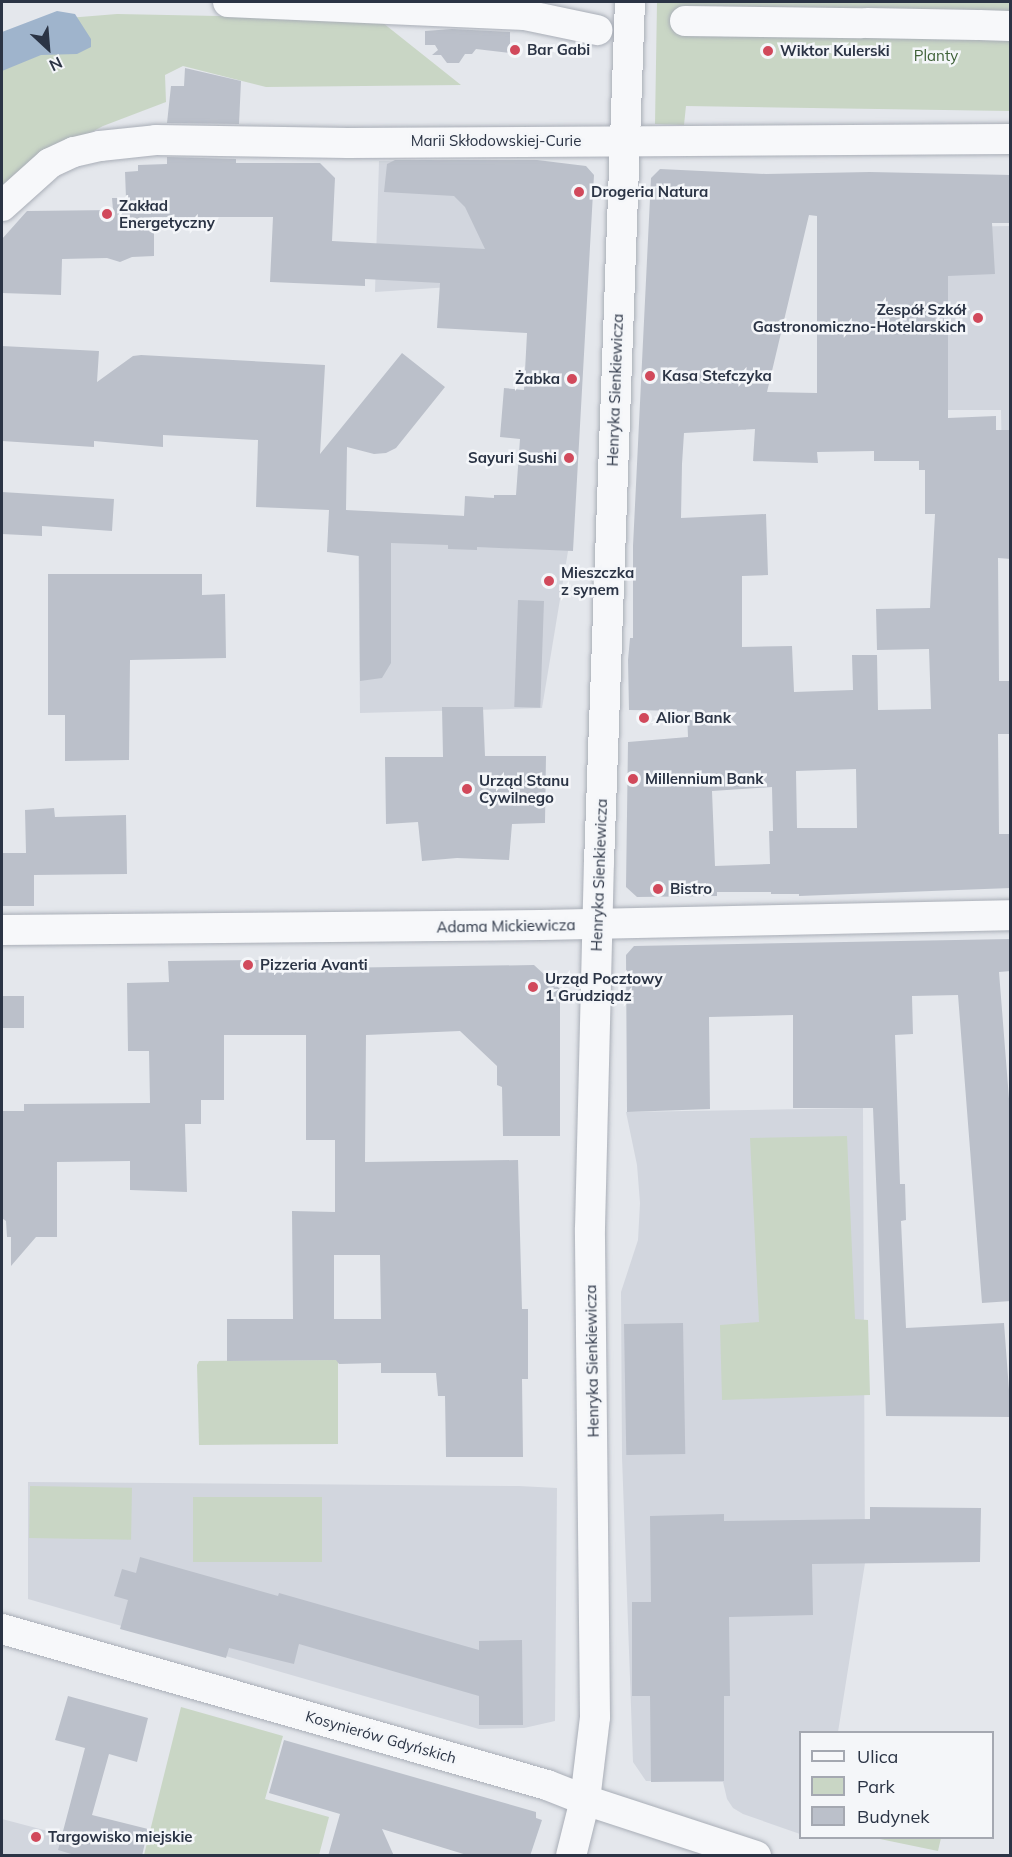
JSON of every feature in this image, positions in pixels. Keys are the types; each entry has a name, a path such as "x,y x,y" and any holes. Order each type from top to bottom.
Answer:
{"street":[{"path":"228,2 525,15 597,30"},
{"name":"Henryka Sienkiewicza","path":"572,1856 585,1800 595,1717 590,1228 623,140 630,2"},
{"path":"686,21 1011,26"},
{"name":"Marii Skłodowskiej-Curie","path":"2,206 50,163 74,153 100,146 165,140 348,143 1011,139"},
{"name":"Adama Mickiewicza","path":"2,930 598,924 1011,915"},
{"name":"Kosynierów Gdyńskich","path":"2,1629 510,1774 756,1856"}],"shaded area":[{"path":"520,160 511,283 375,292 379,161"},
{"name":"Zespół Szkół Gastronomiczno-Hotelarskich","path":"1010,226 1010,507 1003,507 1001,410 947,410 944,227"},
{"path":"358,511 573,521 542,708 360,713"},
{"path":"863,1108 865,1563 838,1731 799,1731 799,1834 743,1814 733,1808 727,1799 723,1782 646,1781 633,1762 622,1457 621,1292 638,1240 640,1203 637,1165 626,1112"},
{"path":"28,1482 557,1488 555,1721 524,1728 479,1729 28,1599"},
{"name":"Targowisko miejskie","path":"2,1819 139,1855 2,1855"}],"green space":[{"name":"Planty","path":"657,2 1010,2 1010,111 686,106 684,125 655,124"},
{"path":"117,14 378,19 461,85 266,87 183,66 165,75 166,102 103,126 16,173 2,187 2,36 43,20"},
{"path":"847,1136 855,1319 868,1320 870,1395 722,1400 720,1325 759,1322 750,1138"},
{"path":"338,1360 338,1444 199,1445 197,1365 199,1361"},
{"path":"30,1486 132,1488 131,1540 29,1538"},
{"path":"193,1497 322,1497 322,1562 193,1562"},
{"path":"181,1707 283,1736 265,1799 329,1817 319,1855 144,1855"},
{"path":"880,1839 941,1839 938,1851"}],"water":[{"path":"57,11 75,14 91,39 91,47 77,54 41,55 2,71 2,32"}],"building":[{"path":"452,29 510,32 510,53 476,49 472,54 465,54 459,63 447,63 441,55 432,55 438,50 435,45 425,45 425,31"},
{"path":"185,68 241,81 239,124 167,123 171,86 184,86"},
{"path":"167,157 236,159 236,163 320,163 335,178 332,241 485,249 465,207 454,196 384,192 387,164 395,160 537,160 586,166 594,175 573,551 477,547 477,550 448,549 448,545 391,543 391,663 382,678 360,681 359,556 327,552 329,510 256,507 258,440 163,435 163,447 94,441 94,447 2,441 2,346 99,351 97,382 133,356 141,355 325,365 320,454 402,353 445,387 396,448 386,453 374,454 347,447 346,510 464,516 465,496 494,498 494,495 516,495 520,439 500,437 504,388 524,390 527,333 437,328 440,283 365,279 365,286 270,282 273,217 154,217 154,256 132,257 120,262 107,258 62,259 61,295 2,293 2,239 27,211 113,210 112,198 126,198 125,172 138,171 138,165 167,164"},
{"path":"660,169 766,174 870,172 1011,175 1011,223 992,223 995,274 948,276 948,418 996,416 996,430 1011,430 1011,559 998,558 999,681 1011,681 1011,734 998,734 999,834 1011,834 1011,888 799,896 799,894 771,894 771,892 717,892 717,896 637,897 626,887 628,742 688,737 687,711 629,710 628,660 630,638 633,638 633,546 651,178","holes":["809,215 817,216 817,393 767,392","755,429 753,461 818,463 817,452 874,451 874,461 919,461 919,470 925,470 925,514 935,514 930,608 876,609 877,650 929,649 931,709 878,710 877,655 852,655 853,690 794,692 792,646 742,647 742,576 768,575 766,514 681,518 684,433","856,769 857,828 797,828 796,771","772,787 773,831 769,831 770,864 715,866 712,791"]},
{"path":"2,492 114,499 112,531 42,526 42,536 2,534"},
{"path":"48,574 202,574 202,595 225,594 226,658 130,660 129,760 65,761 65,715 48,715"},
{"path":"518,600 544,601 540,708 514,707"},
{"name":"Urząd Stanu Cywilnego","path":"442,707 483,707 485,756 546,756 545,823 512,824 509,860 457,858 422,861 418,822 386,824 385,757 443,757"},
{"path":"54,808 55,817 126,815 127,874 34,875 34,906 2,906 2,853 26,853 25,810"},
{"path":"1011,939 1011,971 999,972 1011,1124 1011,1301 982,1303 958,995 912,996 913,1034 895,1035 900,1184 905,1184 906,1220 901,1221 906,1328 1004,1323 1011,1417 886,1416 873,1108 793,1108 793,1015 709,1017 710,1109 627,1112 626,955 634,946"},
{"path":"262,960 262,969 534,965 560,989 560,1136 503,1136 502,1087 497,1085 497,1066 460,1031 366,1035 365,1162 518,1160 522,1309 528,1309 528,1379 522,1379 523,1457 446,1457 445,1396 438,1396 436,1373 381,1373 381,1363 339,1364 336,1360 227,1361 227,1319 293,1319 292,1211 335,1212 335,1140 306,1140 306,1035 224,1035 224,1100 201,1100 201,1124 185,1124 187,1192 130,1190 130,1161 57,1162 57,1237 36,1237 11,1266 11,1237 7,1237 6,1221 2,1218 2,1111 24,1111 24,1104 150,1103 149,1051 128,1051 127,983 169,982 168,961","holes":["334,1255 380,1255 381,1319 334,1319"]},
{"path":"2,996 24,996 24,1028 2,1028"},
{"path":"683,1323 685,1454 626,1455 624,1324"},
{"path":"870,1507 981,1508 980,1562 812,1564 813,1615 729,1617 730,1696 724,1696 724,1781 651,1782 650,1696 632,1696 632,1602 651,1602 650,1516 724,1514 724,1521 870,1519"},
{"path":"140,1557 278,1596 279,1593 479,1650 479,1641 522,1640 523,1725 479,1725 479,1696 299,1644 294,1664 229,1648 226,1658 120,1629 128,1600 114,1596 122,1569 136,1573"},
{"path":"68,1696 148,1718 137,1762 109,1754 92,1815 148,1829 142,1856 78,1856 58,1850 85,1748 55,1740"},
{"path":"284,1740 536,1812 536,1818 542,1820 530,1856 470,1856 382,1829 394,1856 328,1856 340,1814 269,1793"}],"place":[{"name":"Bar Gabi","path":"515,50"},
{"name":"Wiktor Kulerski","path":"768,51"},
{"name":"Drogeria Natura","path":"579,192"},
{"name":"Zakład Energetyczny","path":"107,214"},
{"name":"Zespół Szkół Gastronomiczno-Hotelarskich","path":"978,318"},
{"name":"Kasa Stefczyka","path":"650,376"},
{"name":"Żabka","path":"572,379"},
{"name":"Sayuri Sushi","path":"569,458"},
{"name":"Mieszczka z synem","path":"549,581"},
{"name":"Alior Bank","path":"644,718"},
{"name":"Millennium Bank","path":"633,779"},
{"name":"Urząd Stanu Cywilnego","path":"467,789"},
{"name":"Bistro","path":"658,889"},
{"name":"Pizzeria Avanti","path":"248,965"},
{"name":"Urząd Pocztowy 1 Grudziądz","path":"533,987"},
{"name":"Targowisko miejskie","path":"36,1837"}]}
